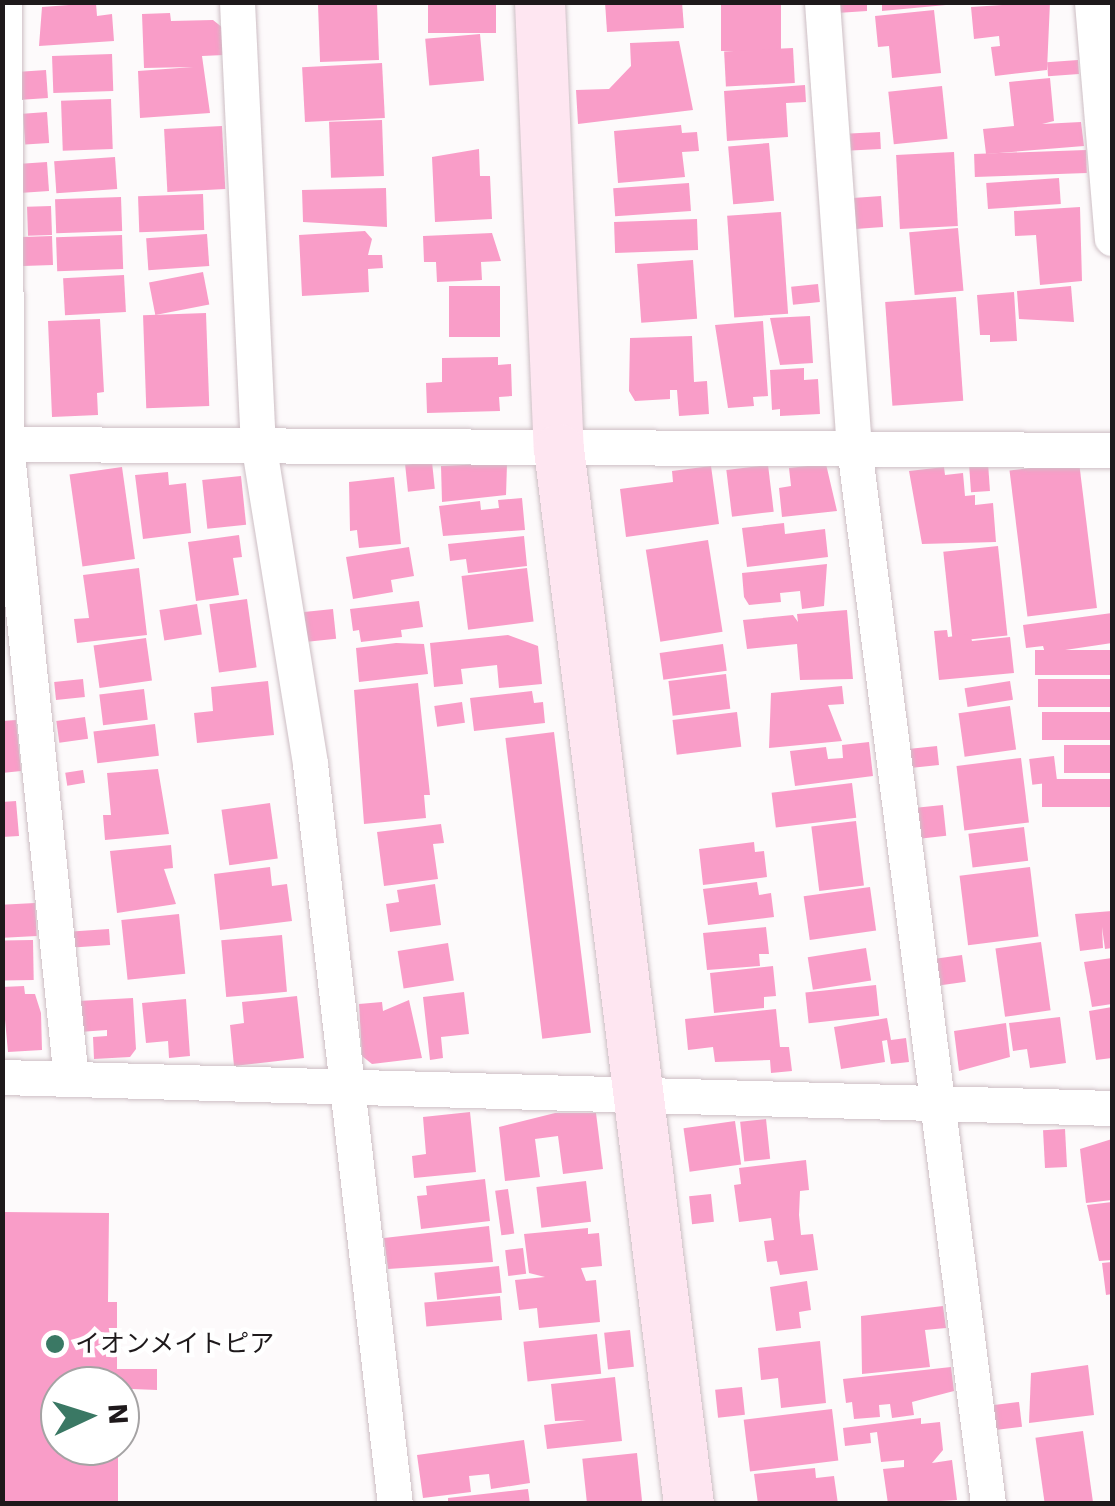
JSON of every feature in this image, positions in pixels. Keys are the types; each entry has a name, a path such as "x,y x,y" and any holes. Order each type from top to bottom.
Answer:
{"street":[{"path":"4,2 6,444 16,638 70,1079"},
{"path":"237,2 258,442 310,764 395,1504"},
{"path":"540,2 559,449 690,1504"},
{"path":"822,2 854,447 988,1504"},
{"path":"1092,2 1112,238"},
{"path":"6,444 258,442 559,449 1112,450"},
{"path":"2,1078 344,1084 638,1098 1112,1108"}],"building":[{"path":"605,2 682,2 684,28 607,32"},
{"path":"721,2 781,2 781,51 721,51"},
{"path":"836,2 867,2 867,11 837,13"},
{"path":"882,2 946,2 946,5 882,11"},
{"path":"1050,2 1047,70 995,76 991,47 1000,46 999,36 974,39 971,7"},
{"path":"96,3 97,16 112,14 114,41 39,46 42,7"},
{"path":"377,3 379,60 320,62 318,5"},
{"path":"428,5 496,5 496,33 428,33"},
{"path":"934,10 941,73 892,78 889,46 878,47 875,16"},
{"path":"170,13 171,21 213,20 223,28 224,55 202,56 210,113 140,118 138,71 193,67 144,68 142,14"},
{"path":"480,34 484,81 429,86 425,39"},
{"path":"679,41 693,110 578,124 576,90 609,89 631,66 630,43"},
{"path":"793,48 795,83 726,87 724,52"},
{"path":"112,54 113,91 53,93 52,56"},
{"path":"1078,60 1079,74 1048,76 1047,62"},
{"path":"382,63 385,118 305,122 302,67"},
{"path":"46,70 48,98 22,100 20,72"},
{"path":"1050,78 1054,121 1042,124 1081,122 1084,146 986,154 983,129 1014,126 1009,82"},
{"path":"805,85 806,102 786,103 788,137 727,141 724,91"},
{"path":"942,86 948,139 894,144 888,92"},
{"path":"111,99 113,149 63,151 61,101"},
{"path":"47,112 49,143 25,145 23,114"},
{"path":"382,120 384,176 331,178 329,122"},
{"path":"681,125 682,133 697,132 699,151 682,152 685,177 618,183 614,131"},
{"path":"222,126 225,189 167,192 164,129"},
{"path":"880,132 881,149 851,151 850,134"},
{"path":"769,143 774,201 733,204 728,147"},
{"path":"479,149 480,176 490,176 492,219 435,222 432,157"},
{"path":"1086,150 1087,173 975,177 974,154"},
{"path":"954,152 958,226 900,229 896,155"},
{"path":"115,157 117,189 56,193 54,161"},
{"path":"47,162 49,191 23,193 21,164"},
{"path":"1059,178 1061,204 988,209 986,183"},
{"path":"689,183 691,211 615,216 613,188"},
{"path":"386,188 387,227 303,222 302,190"},
{"path":"203,194 204,230 139,232 138,196"},
{"path":"881,196 883,227 855,229 853,198"},
{"path":"121,197 122,231 56,233 55,199"},
{"path":"51,206 52,235 28,236 27,207"},
{"path":"1080,207 1082,281 1040,285 1036,235 1015,236 1014,211"},
{"path":"781,212 788,314 734,318 727,216"},
{"path":"697,219 698,250 615,253 614,222"},
{"path":"958,228 963,291 915,295 909,232"},
{"path":"365,231 372,239 368,255 382,255 383,268 368,269 369,292 302,296 299,235"},
{"path":"492,233 501,261 481,262 482,280 437,282 436,262 424,262 423,236"},
{"path":"207,234 209,266 148,270 146,238"},
{"path":"122,235 123,269 57,271 56,237"},
{"path":"52,236 53,265 23,266 22,237"},
{"path":"693,260 697,319 641,323 637,264"},
{"path":"203,272 209,304 155,315 149,282"},
{"path":"124,275 126,312 65,315 63,278"},
{"path":"818,284 820,302 793,305 791,287"},
{"path":"449,286 500,286 500,337 449,337"},
{"path":"1071,286 1074,322 1019,319 1017,291"},
{"path":"1014,292 1017,341 990,342 990,335 980,335 977,295"},
{"path":"956,297 963,401 892,406 885,302"},
{"path":"206,313 209,406 146,408 143,315"},
{"path":"810,316 813,363 780,365 770,318"},
{"path":"100,319 104,392 97,393 98,415 52,417 48,321"},
{"path":"763,321 768,396 753,397 754,406 728,408 715,325"},
{"path":"692,336 694,382 707,381 709,414 679,416 677,390 670,390 670,399 635,401 629,391 630,338"},
{"path":"498,357 498,365 511,364 512,396 499,397 500,411 427,413 426,383 442,382 442,358"},
{"path":"804,368 804,380 818,379 820,414 780,416 780,409 772,410 770,370"},
{"path":"432,462 435,489 408,492 405,465"},
{"path":"1079,462 1097,608 1027,616 1010,471"},
{"path":"507,463 506,495 442,502 441,466"},
{"path":"988,463 990,491 971,492 969,464"},
{"path":"826,464 837,511 782,517 779,488 791,486 789,468"},
{"path":"768,465 774,512 732,517 726,470"},
{"path":"711,466 719,524 626,537 620,489 673,482 672,471"},
{"path":"122,467 135,559 82,566 70,474"},
{"path":"944,467 945,475 963,473 965,496 975,495 975,505 993,503 996,542 922,544 909,471"},
{"path":"168,472 169,485 186,483 191,533 143,539 135,475"},
{"path":"241,476 246,525 207,529 202,480"},
{"path":"394,477 401,544 359,548 357,530 350,531 349,482"},
{"path":"522,498 525,530 443,536 439,506 480,501 481,510 499,508 498,500"},
{"path":"784,523 785,534 825,529 828,557 747,567 742,528"},
{"path":"239,535 242,557 233,558 239,595 196,601 188,542"},
{"path":"524,536 527,566 468,573 466,559 450,561 448,544"},
{"path":"708,540 723,632 660,642 646,550"},
{"path":"998,546 1007,636 953,641 943,552"},
{"path":"409,547 414,576 391,580 393,592 353,599 346,557"},
{"path":"827,564 824,606 802,609 800,591 780,593 781,602 749,605 744,597 742,573"},
{"path":"139,568 147,635 77,643 74,619 89,618 83,575"},
{"path":"527,568 534,622 468,630 461,576"},
{"path":"247,599 257,667 219,673 209,604"},
{"path":"419,601 423,627 401,630 402,637 361,642 359,630 353,631 350,609"},
{"path":"197,604 202,635 164,641 159,610"},
{"path":"333,609 336,639 307,642 304,612"},
{"path":"847,610 853,679 800,680 797,644 747,649 743,620 793,615 798,622 797,614"},
{"path":"1112,613 1112,643 1045,653 1043,646 1026,648 1023,625"},
{"path":"947,630 948,637 970,634 972,641 1010,637 1014,673 939,680 934,631"},
{"path":"508,635 538,646 542,684 499,688 497,665 461,669 463,684 434,687 430,643"},
{"path":"146,638 152,681 100,688 94,645"},
{"path":"424,644 428,674 359,682 356,648"},
{"path":"723,644 727,671 663,680 660,653"},
{"path":"1035,650 1112,650 1112,675 1035,675"},
{"path":"726,674 730,709 673,716 668,681"},
{"path":"83,679 85,697 56,700 54,682"},
{"path":"1038,679 1112,679 1112,707 1038,707"},
{"path":"268,681 274,735 197,743 194,713 213,711 211,687"},
{"path":"1010,681 1013,700 968,707 965,688"},
{"path":"418,683 430,795 424,795 426,818 364,824 354,690"},
{"path":"842,686 844,704 828,705 842,741 769,748 771,693"},
{"path":"144,689 148,720 103,725 99,694"},
{"path":"532,691 534,703 543,702 545,723 474,731 470,698"},
{"path":"462,702 465,723 437,727 434,706"},
{"path":"1010,706 1016,750 965,757 959,713"},
{"path":"737,712 741,747 677,755 672,720"},
{"path":"1042,712 1112,712 1112,740 1042,740"},
{"path":"85,717 88,739 59,743 56,721"},
{"path":"16,720 21,771 2,773 2,721"},
{"path":"155,724 159,756 97,763 93,732"},
{"path":"554,732 591,1033 542,1039 505,738"},
{"path":"869,742 873,776 795,786 790,751 826,747 828,759 843,758 842,745"},
{"path":"1064,745 1112,745 1112,773 1064,773"},
{"path":"937,746 939,765 910,768 908,749"},
{"path":"1054,756 1057,782 1032,785 1029,759"},
{"path":"1021,758 1029,823 964,830 956,766"},
{"path":"158,769 169,834 105,840 103,815 111,815 107,773"},
{"path":"83,770 85,783 67,786 65,773"},
{"path":"1042,779 1112,779 1112,807 1042,807"},
{"path":"852,783 856,818 776,828 772,793"},
{"path":"16,801 19,836 2,837 2,802"},
{"path":"270,803 278,858 229,865 221,810"},
{"path":"943,805 946,836 919,839 916,808"},
{"path":"856,821 864,886 819,891 811,826"},
{"path":"441,824 444,843 433,844 438,879 384,886 377,832"},
{"path":"1024,827 1028,861 973,868 968,834"},
{"path":"754,842 755,852 764,851 767,877 703,885 699,849"},
{"path":"171,845 173,868 164,869 176,904 117,913 110,851"},
{"path":"270,867 272,886 287,884 292,921 220,930 214,874"},
{"path":"1030,867 1039,936 968,945 960,876"},
{"path":"757,882 759,895 771,893 774,917 708,925 703,889"},
{"path":"435,884 441,925 390,932 386,904 399,902 397,890"},
{"path":"870,887 876,931 810,940 804,896"},
{"path":"35,903 37,936 4,938 2,905"},
{"path":"1112,911 1112,948 1105,949 1102,927 1103,948 1080,951 1075,914"},
{"path":"179,914 185,974 128,980 121,920"},
{"path":"766,927 769,954 759,954 760,966 707,970 703,933"},
{"path":"109,929 110,945 73,948 72,932"},
{"path":"282,935 287,992 226,997 221,940"},
{"path":"33,940 34,980 3,981 2,941"},
{"path":"1041,942 1051,1010 1005,1017 995,948"},
{"path":"448,943 454,981 404,989 398,951"},
{"path":"866,948 871,981 813,990 808,957"},
{"path":"962,955 966,982 939,985 935,959"},
{"path":"1112,958 1112,1004 1092,1007 1084,962"},
{"path":"773,966 776,996 764,997 764,1008 714,1013 710,973"},
{"path":"876,985 879,1016 809,1023 805,992"},
{"path":"24,986 25,994 35,994 41,1013 42,1050 8,1052 2,987"},
{"path":"464,992 469,1034 441,1037 443,1058 430,1060 423,997"},
{"path":"297,996 304,1058 234,1066 230,1025 244,1023 242,1002"},
{"path":"133,998 136,1049 130,1057 94,1059 93,1037 107,1036 107,1030 79,1032 78,1001"},
{"path":"186,999 190,1056 169,1058 168,1041 146,1043 142,1003"},
{"path":"409,1000 422,1058 372,1064 362,1056 359,1004 382,1002 383,1011"},
{"path":"1112,1007 1112,1058 1096,1060 1089,1011"},
{"path":"776,1009 780,1047 789,1047 792,1071 771,1073 770,1060 715,1062 713,1047 688,1050 685,1019"},
{"path":"1060,1017 1066,1063 1030,1068 1027,1049 1013,1051 1009,1023"},
{"path":"887,1018 891,1040 906,1038 909,1062 891,1064 887,1040 882,1041 885,1062 841,1069 834,1027"},
{"path":"1006,1023 1010,1057 959,1071 954,1031"},
{"path":"470,1112 476,1172 414,1178 412,1156 426,1154 423,1117"},
{"path":"555,1113 596,1113 603,1169 563,1174 558,1136 535,1139 540,1177 505,1181 499,1127"},
{"path":"766,1119 770,1159 744,1161 740,1122"},
{"path":"735,1121 741,1165 690,1172 684,1128"},
{"path":"1065,1129 1067,1167 1045,1168 1043,1130"},
{"path":"1112,1139 1112,1200 1086,1203 1080,1149"},
{"path":"806,1160 809,1190 800,1191 801,1235 813,1234 818,1270 780,1275 777,1261 767,1262 764,1241 774,1240 771,1218 739,1222 734,1185 741,1184 739,1168"},
{"path":"485,1179 490,1221 421,1229 417,1196 427,1195 426,1186"},
{"path":"586,1181 591,1222 541,1228 536,1187"},
{"path":"508,1189 514,1234 501,1235 495,1191"},
{"path":"711,1194 714,1222 692,1224 689,1196"},
{"path":"1112,1202 1112,1260 1099,1261 1087,1205"},
{"name":"イオンメイトピア","path":"2,1212 109,1213 108,1302 117,1302 117,1366 40,1366 40,1466 118,1466 118,1504 2,1504"},
{"path":"489,1226 493,1262 388,1269 384,1238"},
{"path":"588,1228 588,1234 599,1233 602,1266 581,1268 586,1281 596,1280 600,1322 539,1328 537,1308 519,1310 515,1280 545,1277 529,1273 524,1234"},
{"path":"523,1248 526,1274 508,1276 505,1250"},
{"path":"1112,1262 1112,1294 1106,1295 1102,1263"},
{"path":"499,1266 502,1293 437,1300 434,1273"},
{"path":"807,1281 811,1310 799,1312 801,1328 776,1331 770,1287"},
{"path":"500,1296 502,1320 426,1327 424,1303"},
{"path":"943,1306 946,1328 925,1330 930,1367 862,1374 861,1316"},
{"path":"630,1330 634,1367 608,1370 604,1333"},
{"path":"597,1334 601,1374 528,1382 523,1342"},
{"path":"820,1341 826,1403 781,1408 778,1378 761,1380 758,1348"},
{"path":"1088,1365 1094,1415 1029,1423 1031,1373"},
{"path":"951,1367 954,1391 912,1402 914,1415 892,1418 890,1404 879,1405 880,1417 854,1419 852,1402 846,1403 843,1379"},
{"name":"イオンメイトピア","path":"140,1369 157,1369 157,1390 140,1389"},
{"path":"615,1377 622,1441 547,1449 544,1425 586,1420 555,1421 551,1384"},
{"path":"742,1387 745,1415 718,1418 715,1390"},
{"path":"1019,1402 1022,1427 995,1430 992,1405"},
{"path":"832,1409 838,1461 750,1471 744,1420"},
{"path":"921,1418 921,1424 940,1422 943,1450 932,1463 952,1460 957,1500 888,1504 883,1469 904,1467 904,1460 881,1462 877,1432 870,1433 871,1443 845,1446 843,1428"},
{"path":"1083,1431 1093,1504 1045,1504 1035,1438"},
{"path":"524,1440 530,1483 491,1489 489,1474 469,1476 471,1492 423,1498 417,1455"},
{"path":"637,1453 642,1504 587,1504 582,1459"},
{"path":"815,1468 816,1478 834,1476 838,1504 758,1504 754,1474"},
{"path":"528,1489 530,1504 448,1504 448,1498"}],"place":[{"name":"イオンメイトピア","path":"55,1344"}]}
